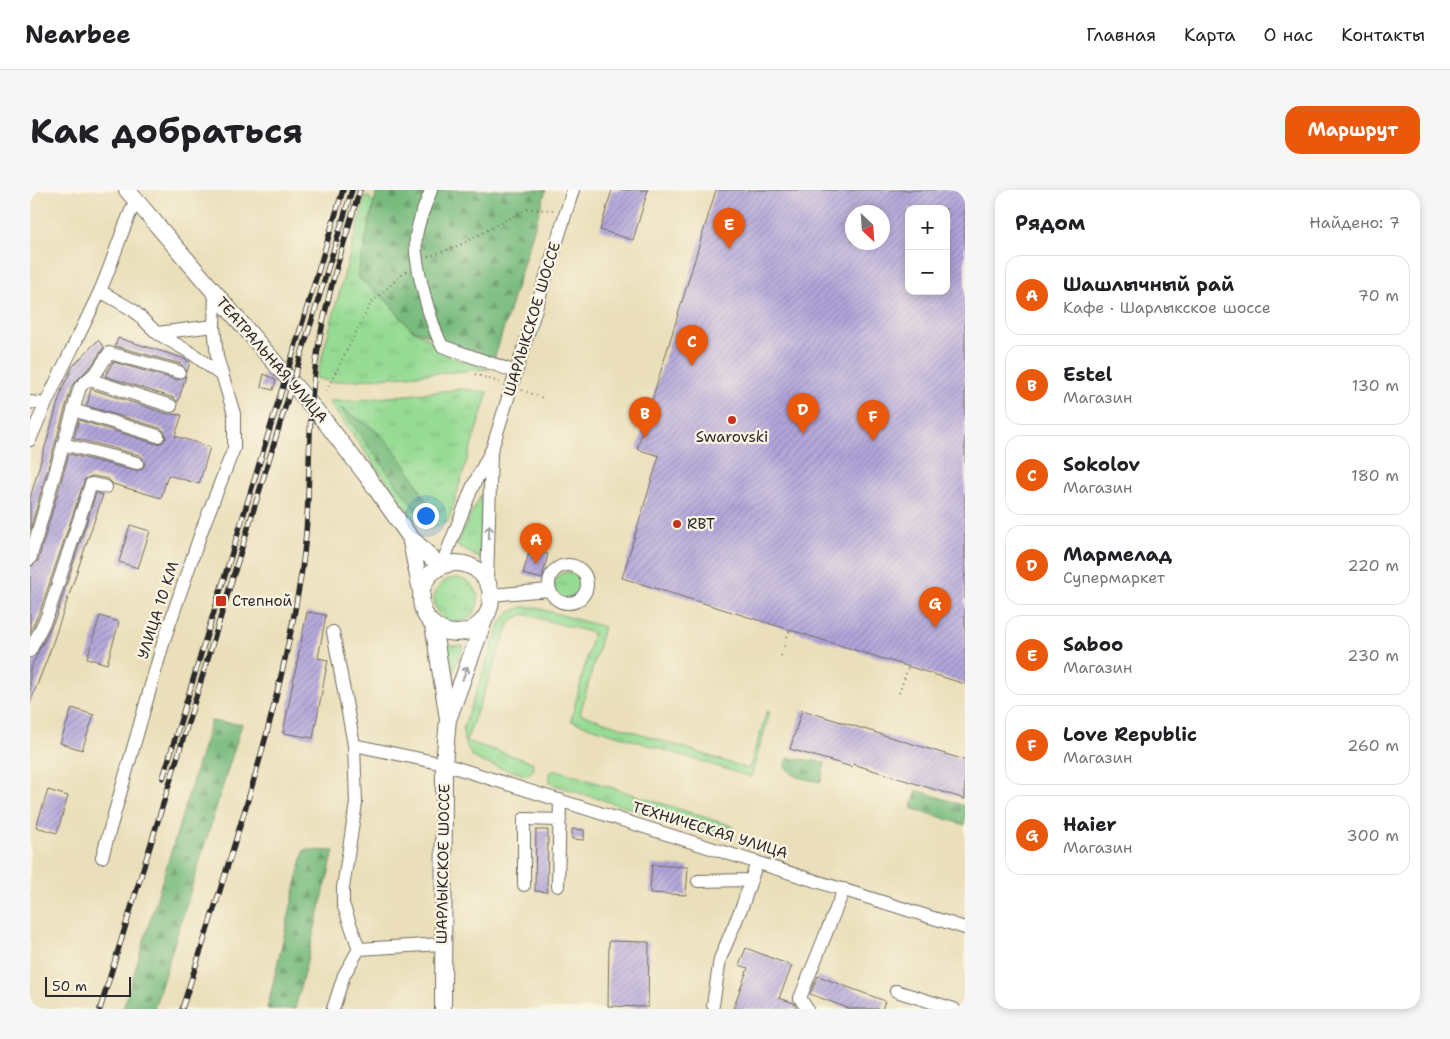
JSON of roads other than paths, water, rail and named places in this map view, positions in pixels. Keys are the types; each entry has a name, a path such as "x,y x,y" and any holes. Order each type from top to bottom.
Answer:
{"main road":[{"name":"ТЕАТРАЛЬНАЯ УЛИЦА","path":"131,195 323,418 410,537 441,567"},
{"name":"ТЕАТРАЛЬНАЯ УЛИЦА","path":"410,537 422,596"},
{"path":"458,563 467,565 482,574 489,588 490,607 485,618 475,627 457,633 444,630 433,624 424,611 422,596 428,579 441,567 458,563"},
{"name":"ШАРЛЫКСКОЕ ШОССЕ","path":"448,719 485,618"},
{"name":"ШАРЛЫКСКОЕ ШОССЕ","path":"433,624 448,719 444,764 443,1009"}],"street":[{"path":"431,190 416,237 416,254 431,323 442,346 516,372"},
{"name":"ШАРЛЫКСКОЕ ШОССЕ","path":"441,567 468,496 492,449 573,190"},
{"path":"30,440 45,404 100,291 124,224 131,195"},
{"path":"100,291 133,310 157,333 193,354 222,376"},
{"name":"УЛИЦА 10 КМ","path":"102,857 164,640 203,527 234,448 234,414 217,357 214,326 216,295"},
{"path":"157,333 214,326"},
{"path":"30,559 80,387 98,370 109,353 179,372"},
{"path":"88,380 171,406"},
{"path":"30,402 45,404"},
{"path":"73,410 158,436"},
{"path":"63,444 137,463"},
{"name":"ШАРЛЫКСКОЕ ШОССЕ","path":"489,588 492,449"},
{"path":"31,646 48,614 91,484 106,487"},
{"path":"489,588 549,590"},
{"path":"333,632 354,745 356,803 343,888 343,904 359,949 344,975 334,1009"},
{"name":"ТЕХНИЧЕСКАЯ УЛИЦА","path":"354,745 444,764 965,928"},
{"path":"558,886 560,800"},
{"path":"524,885 524,819 560,820"},
{"path":"713,1005 720,958 757,862"},
{"path":"698,881 751,880"},
{"path":"807,1009 800,998 844,889"},
{"path":"359,949 442,944"},
{"path":"896,991 954,1009"}],"railway":[{"path":"163,778 343,190"},
{"path":"100,1009 352,190"},
{"path":"182,1009 251,791 280,681 292,625 305,546 311,410 320,337 331,287 360,190"}],"place":[{"name":"Saboo","path":"729,249"},
{"name":"Sokolov","path":"692,366"},
{"name":"Swarovski","path":"732,420"},
{"name":"Мармелад","path":"803,434"},
{"name":"Estel","path":"645,438"},
{"name":"Love Republic","path":"873,441"},
{"name":"RBT","path":"677,524"},
{"name":"Шашлычный рай","path":"536,564"},
{"name":"Степной","path":"221,601"},
{"name":"Haier","path":"935,628"}]}
